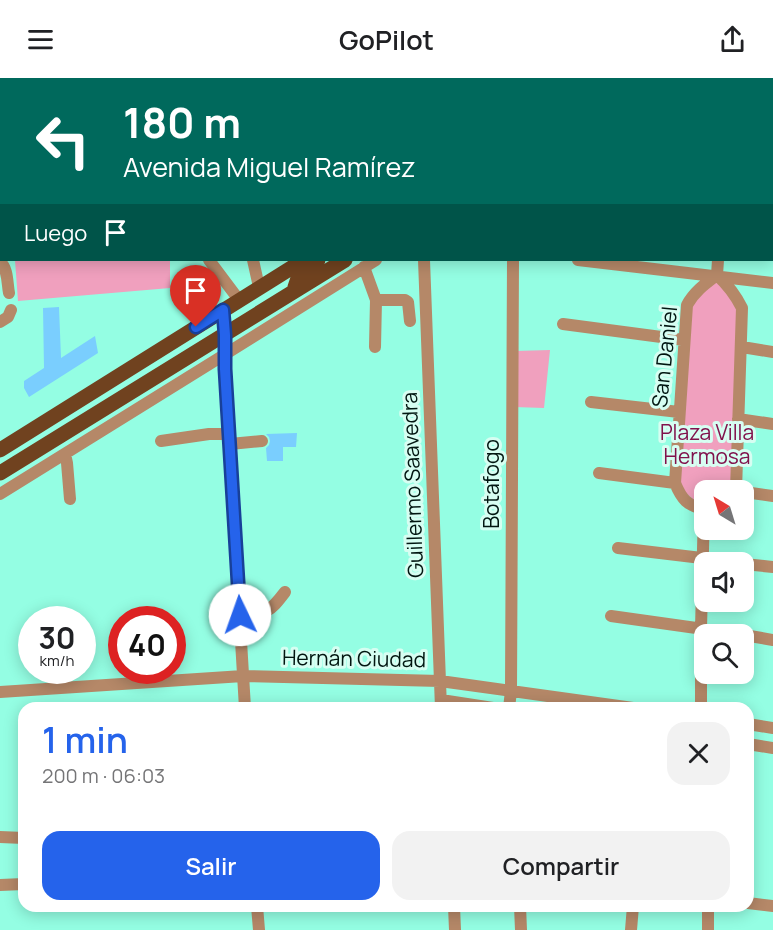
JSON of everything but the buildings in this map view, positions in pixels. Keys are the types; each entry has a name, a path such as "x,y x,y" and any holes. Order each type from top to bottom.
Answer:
{"main road":[{"path":"0,450 302,261"},
{"path":"292,293 297,281 317,261"},
{"path":"0,473 343,261"}],"street":[{"path":"210,261 239,300"},
{"path":"253,261 259,287"},
{"path":"0,494 373,261"},
{"name":"Guillermo Saavedra","path":"424,261 441,702"},
{"name":"Botafogo","path":"510,702 513,261"},
{"path":"587,261 773,283"},
{"path":"717,275 718,261"},
{"path":"0,262 5,268 9,293"},
{"path":"364,267 376,300 375,347"},
{"path":"717,275 735,294 742,308 736,480"},
{"name":"San Daniel","path":"675,483 687,305 702,286 717,275"},
{"path":"376,300 405,300 408,302 410,321"},
{"path":"0,322 8,317 11,310"},
{"path":"223,310 245,702"},
{"path":"563,324 684,340"},
{"path":"742,347 773,352"},
{"path":"591,402 679,412"},
{"path":"738,419 773,424"},
{"path":"160,441 209,434 229,439 262,441"},
{"path":"65,454 68,463 70,499"},
{"path":"599,473 675,483 681,497 694,507"},
{"path":"754,493 773,496"},
{"path":"618,548 694,558"},
{"path":"754,565 773,567"},
{"path":"240,615 267,612 274,607 285,592"},
{"path":"610,616 694,627"},
{"path":"754,637 773,640"},
{"name":"Hernán Ciudad","path":"0,692 243,676 440,681 590,702"},
{"path":"701,684 701,702"},
{"path":"754,725 773,728"},
{"path":"754,745 773,748"},
{"path":"0,837 18,838"},
{"path":"0,885 18,884"},
{"path":"754,904 773,906"},
{"path":"258,912 259,930"},
{"path":"454,912 455,930"},
{"path":"520,912 522,930"},
{"path":"631,930 632,912"},
{"path":"708,912 708,930"}],"green space":[{"path":"15,261 170,261 170,288 18,301"},
{"name":"Plaza Villa Hermosa","path":"717,275 742,308 736,480 694,480 694,500 675,483 687,305"},
{"path":"550,350 544,408 514,407 515,351"}],"route":[{"path":"196,327 223,310 240,615"}]}
